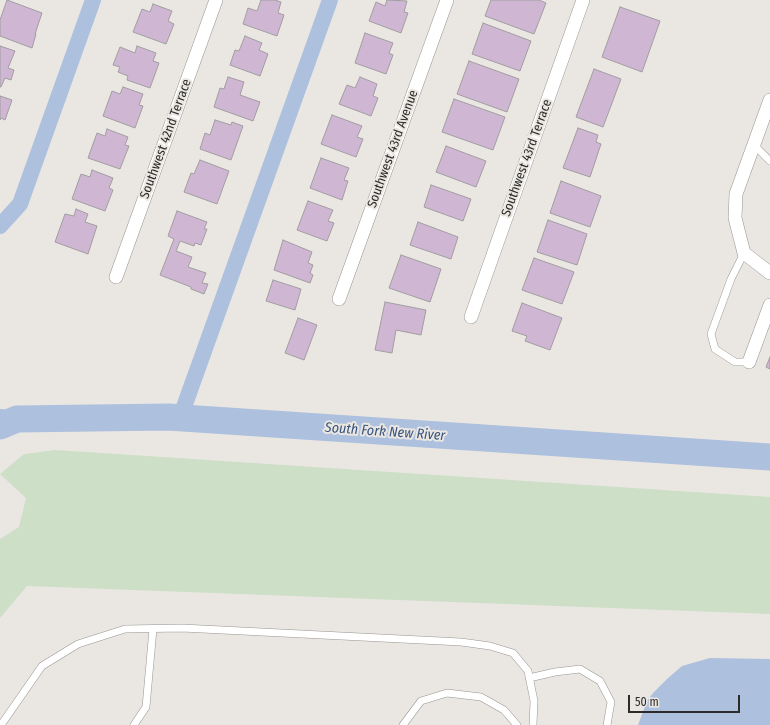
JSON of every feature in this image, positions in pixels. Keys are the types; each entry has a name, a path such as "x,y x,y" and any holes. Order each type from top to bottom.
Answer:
{"street":[{"name":"Southwest 42nd Terrace","path":"116,277 216,0"},
{"name":"Southwest 43rd Avenue","path":"339,299 447,0"},
{"name":"Southwest 43rd Terrace","path":"471,317 583,0"},
{"path":"770,100 736,194 735,218 744,253 770,273"},
{"path":"750,362 770,305"}],"lane":[{"path":"754,145 770,161"},
{"path":"744,253 731,278 711,334 715,349 735,362 750,362"},
{"path":"1,725 42,666 78,644 125,629 182,628 461,642 490,646 513,654 528,671 534,701 533,725"},
{"path":"134,725 146,707 153,629"},
{"path":"529,678 555,672 580,669 587,673 600,681 611,702 607,725"},
{"path":"403,725 421,701 447,693 481,697 504,710 517,725"}],"green space":[{"path":"56,450 770,497 770,614 27,586 0,618 0,539 19,527 26,498 0,474 24,454"}],"water":[{"path":"710,658 770,659 770,725 638,725 647,701 667,679 682,666"}],"building":[{"path":"7,0 42,13 32,48 0,36 0,20"},
{"path":"261,0 275,0 281,2 278,13 284,15 277,36 243,24 248,8 257,11"},
{"path":"387,0 407,1 404,12 408,13 401,33 369,21 376,2 385,6"},
{"path":"491,0 539,0 546,3 534,34 485,16"},
{"path":"153,4 172,11 168,21 174,24 166,44 133,32 142,9 150,12"},
{"path":"620,7 660,21 642,72 602,57"},
{"path":"483,23 531,41 520,71 472,54"},
{"path":"365,33 393,43 389,53 393,55 386,74 355,63"},
{"path":"245,36 262,43 259,50 268,54 260,76 230,65 235,50 239,51"},
{"path":"0,46 15,51 8,68 14,70 11,80 5,78 1,87 0,87"},
{"path":"137,46 156,53 153,61 159,63 150,88 127,80 128,76 118,72 120,67 113,65 120,47 135,53"},
{"path":"469,61 519,79 507,112 457,94"},
{"path":"594,69 621,79 603,127 576,117"},
{"path":"228,77 244,82 240,95 260,102 253,121 214,107 220,88 224,89"},
{"path":"360,77 377,84 373,96 378,98 371,116 339,104 347,85 355,88"},
{"path":"123,87 143,94 139,105 143,106 135,128 103,116 112,91 120,94"},
{"path":"0,96 12,100 5,120 1,118 0,120"},
{"path":"454,99 505,117 493,150 442,132"},
{"path":"332,115 362,126 357,137 363,139 356,157 321,144"},
{"path":"215,120 231,125 232,122 243,126 231,160 200,149 205,133 210,135"},
{"path":"578,128 598,135 596,142 601,144 590,177 563,168"},
{"path":"107,129 128,137 125,145 129,146 120,169 88,158 97,133 105,136"},
{"path":"446,146 486,161 476,187 436,172"},
{"path":"321,158 349,168 344,180 348,181 342,200 310,188"},
{"path":"200,160 229,171 217,204 184,192 191,173 194,174"},
{"path":"92,170 113,178 109,188 113,190 105,211 72,199 81,174 90,177"},
{"path":"561,181 601,196 590,227 550,213"},
{"path":"431,185 471,199 463,221 424,207"},
{"path":"308,201 333,210 328,221 334,223 327,241 297,230"},
{"path":"76,209 88,214 85,222 97,226 88,254 55,242 65,214 74,216"},
{"path":"177,211 207,222 204,229 207,229 201,245 195,243 194,246 180,241 176,251 192,257 188,267 206,273 202,283 208,284 204,294 191,289 191,287 160,275 174,239 168,236"},
{"path":"548,220 587,234 577,265 537,252"},
{"path":"418,222 458,237 451,259 410,245"},
{"path":"283,240 312,252 308,263 313,265 310,273 313,275 310,283 274,270"},
{"path":"401,255 441,269 430,302 389,288"},
{"path":"534,258 574,272 562,304 522,290"},
{"path":"273,280 301,289 295,310 266,301"},
{"path":"385,302 426,310 421,335 396,330 392,353 375,350"},
{"path":"522,303 562,318 550,350 525,341 527,336 512,331"},
{"path":"298,318 317,325 304,360 285,353"},
{"path":"770,357 770,369 766,367"}],"waterway":[{"path":"0,226 20,204 93,0"},
{"path":"180,418 330,0"},
{"path":"0,417 17,419"},
{"name":"South Fork New River","path":"0,426 17,419 168,417 770,457"}]}
